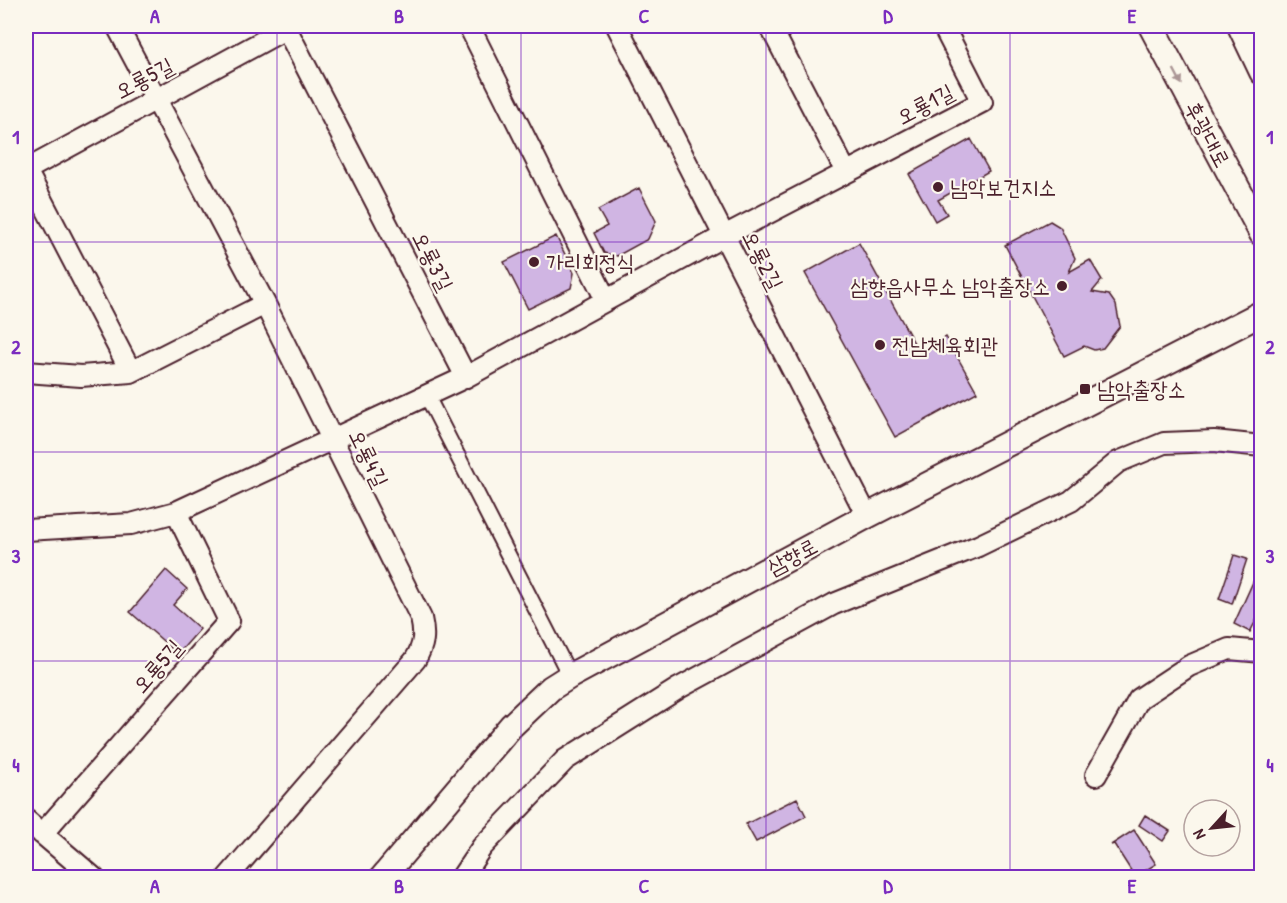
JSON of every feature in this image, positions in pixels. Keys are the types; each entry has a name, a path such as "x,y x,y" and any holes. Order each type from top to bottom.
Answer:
{"street":[{"name":"오룡4길","path":"117,26 265,304 333,438 421,618 424,631 423,647 415,660 226,878"},
{"name":"오룡5길","path":"131,372 26,170 288,26"},
{"name":"오룡3길","path":"288,26 466,377"},
{"path":"469,26 606,300"},
{"name":"오룡2길","path":"617,26 867,516"},
{"path":"770,26 846,172"},
{"name":"오룡1길","path":"724,236 982,102 943,26"},
{"path":"1240,26 1262,72"},
{"name":"후광대로","path":"1153,28 1262,234"},
{"path":"26,530 131,524 176,512 466,377 724,236"},
{"path":"26,372 81,376 131,372 265,304"},
{"name":"삼향로","path":"382,878 511,726 551,688 867,516 1262,313"},
{"path":"427,396 570,676"},
{"path":"461,878 482,847 565,760 690,682 834,604 978,546 1071,501 1118,462 1164,443 1214,441 1262,446"},
{"name":"오룡5길","path":"42,834 229,621 176,512"},
{"path":"1096,775 1138,699 1189,666 1229,649 1262,652"},
{"path":"26,820 94,878"}],"building":[{"name":"남악보건지소","path":"971,139 989,171 938,200 947,214 935,221 909,174"},
{"path":"639,188 656,221 648,239 617,256 604,253 594,233 607,226 598,210"},
{"name":"삼향읍사무소 남악출장소","path":"1050,221 1060,227 1075,258 1069,272 1090,260 1102,280 1092,292 1109,295 1116,305 1120,326 1103,348 1094,350 1084,346 1064,356 1005,245"},
{"path":"556,236 574,273 571,288 528,309 504,262"},
{"name":"전남체육회관","path":"859,243 919,352 946,337 977,392 895,437 805,273"},
{"path":"1234,555 1247,559 1232,604 1219,599"},
{"path":"166,570 187,589 173,605 200,629 178,654 130,612"},
{"path":"1253,582 1262,586 1262,609 1250,632 1234,624"},
{"path":"1258,616 1262,617 1262,639 1255,638"},
{"path":"797,798 806,816 756,842 746,824"},
{"path":"1145,815 1170,831 1163,841 1139,825"},
{"path":"1134,830 1156,864 1135,877 1114,844 1111,845"}],"place":[{"name":"남악보건지소","path":"938,187"},
{"name":"가리회정식","path":"534,262"},
{"name":"삼향읍사무소 남악출장소","path":"1062,286"},
{"name":"전남체육회관","path":"880,345"},
{"name":"남악출장소","path":"1085,389"}]}
